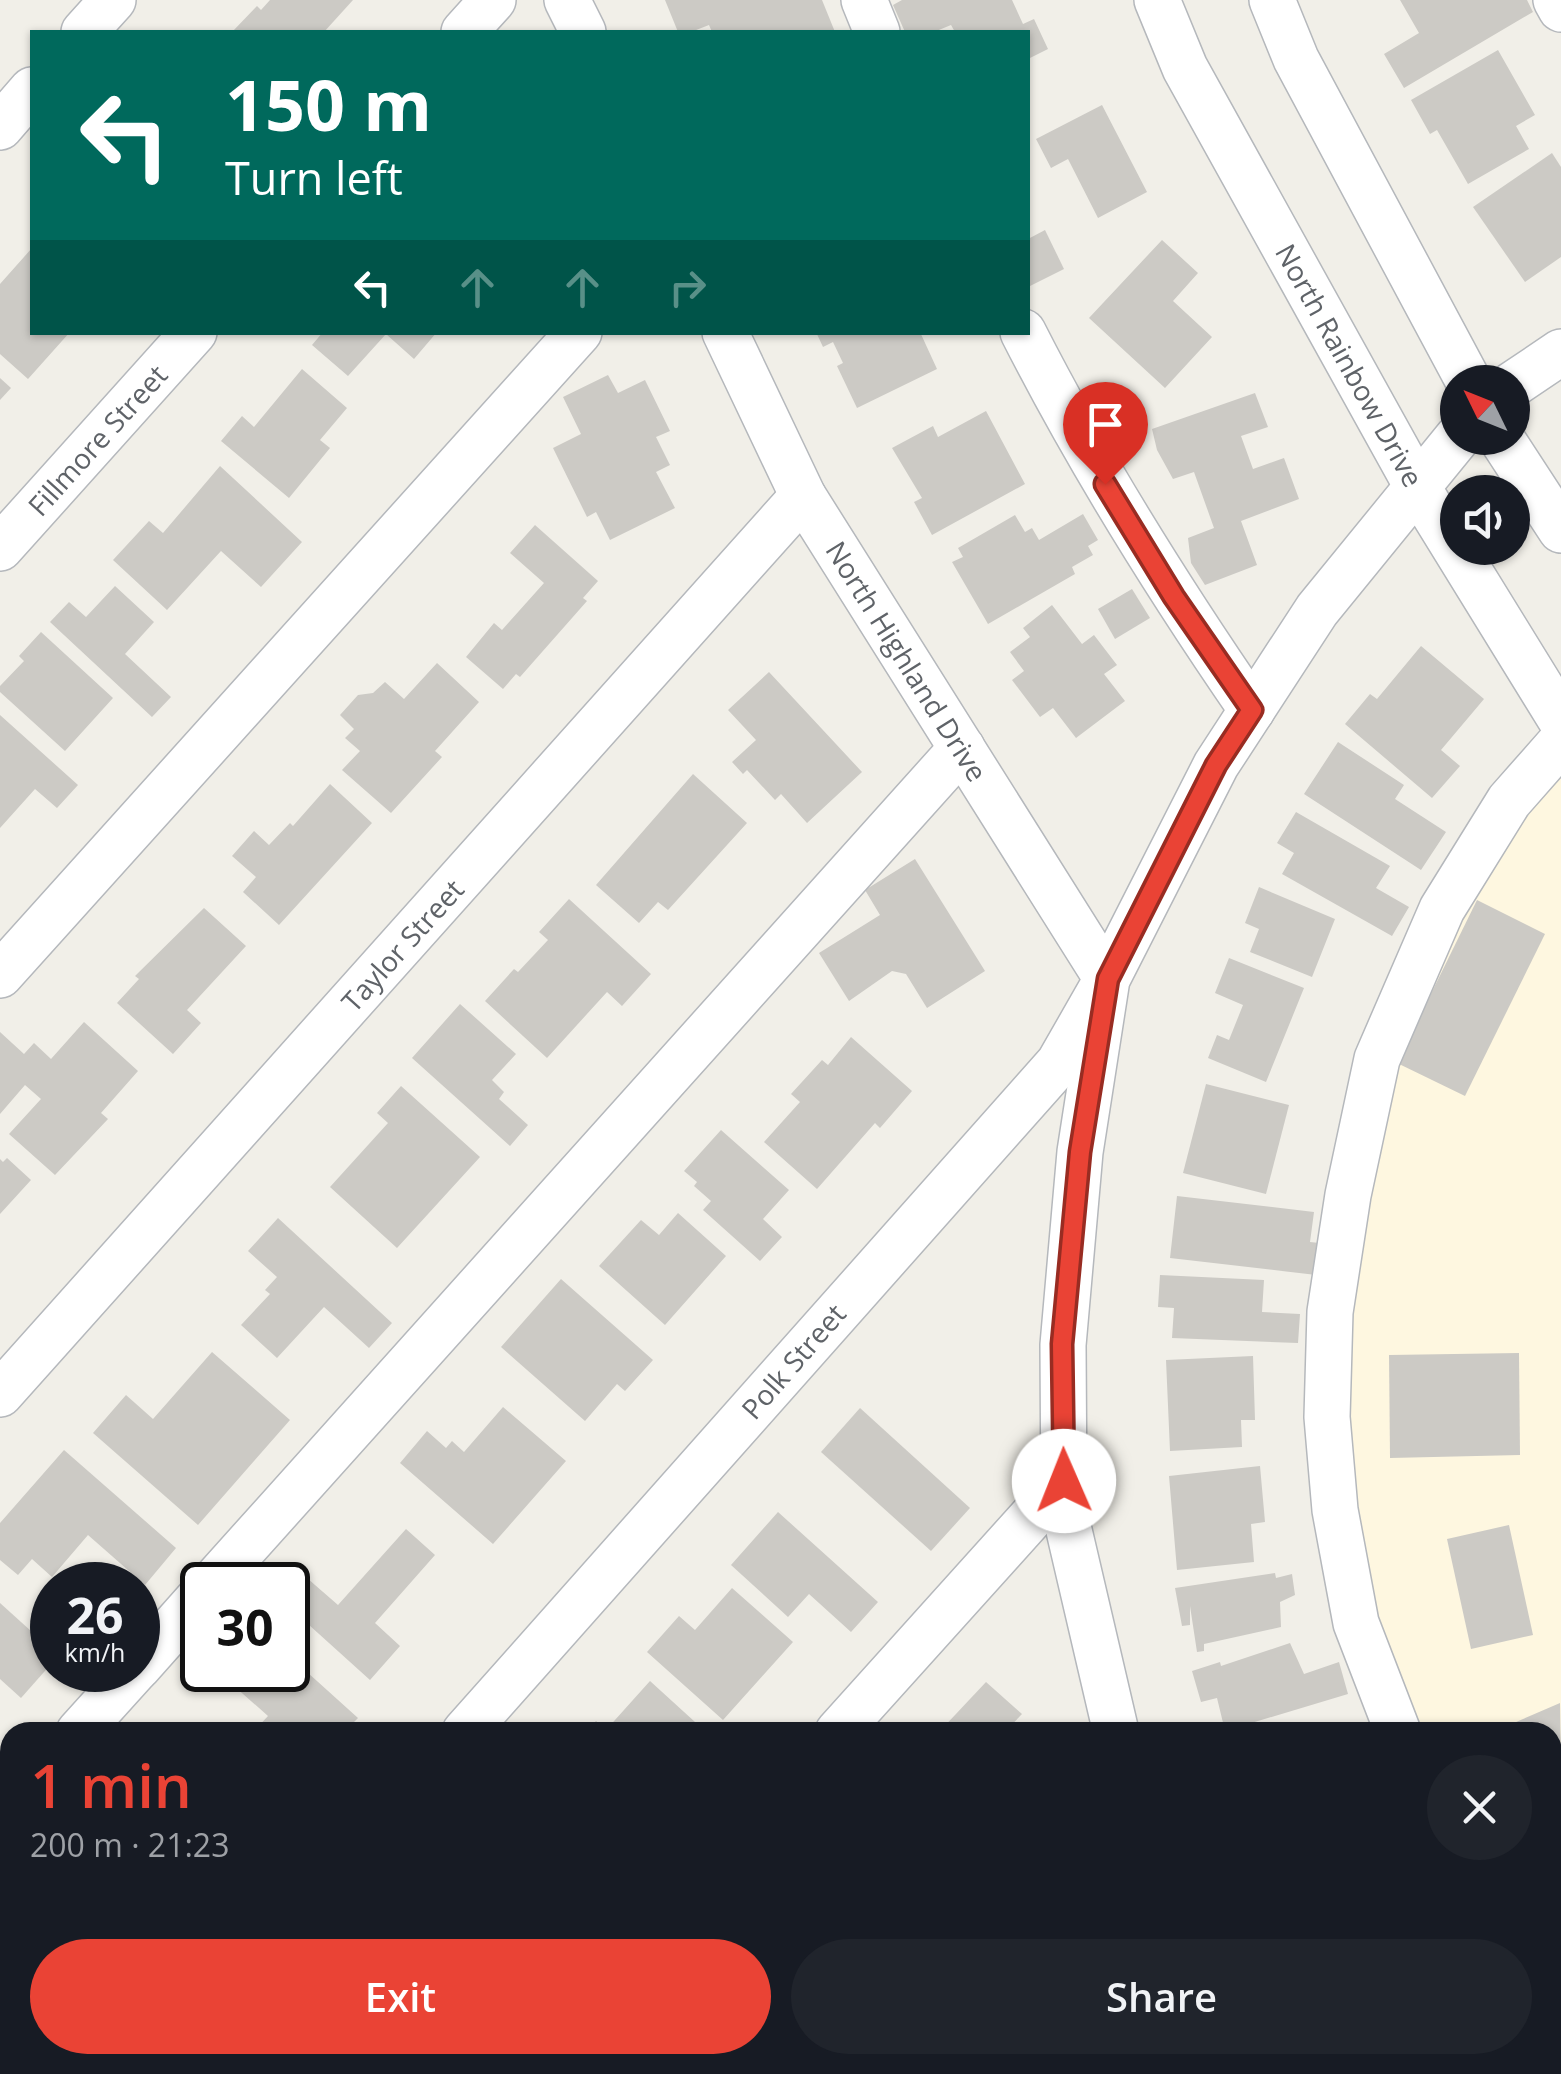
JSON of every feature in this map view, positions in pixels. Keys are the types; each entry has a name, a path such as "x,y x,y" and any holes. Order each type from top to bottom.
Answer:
{"street":[{"path":"86,30 113,0"},
{"path":"466,30 493,0"},
{"path":"567,0 582,30"},
{"path":"864,0 876,30"},
{"name":"North Rainbow Drive","path":"1157,0 1184,68 1418,488 1561,720"},
{"path":"1272,0 1296,60 1459,365"},
{"path":"1556,0 1561,9"},
{"path":"0,127 30,92"},
{"name":"Fillmore Street","path":"0,548 191,335"},
{"path":"0,975 576,335"},
{"name":"North Highland Drive","path":"727,335 803,496 1108,979"},
{"path":"1025,335 1105,484 1174,597 1252,710"},
{"path":"1530,373 1561,352"},
{"path":"1114,1722 1064,1510 1062,1344 1080,1152 1108,979 1216,765 1317,610 1444,455"},
{"path":"1512,455 1561,530"},
{"name":"Taylor Street","path":"0,1394 803,496"},
{"path":"1394,1722 1356,1623 1336,1510 1327,1417 1330,1312 1348,1195 1377,1060 1442,908 1509,801 1561,742"},
{"path":"232,1562 962,748"},
{"name":"Polk Street","path":"473,1722 1059,1063 1108,979"},
{"path":"847,1722 1064,1481"},
{"path":"160,1642 180,1620"},
{"path":"88,1722 115,1692"}],"shaded area":[{"path":"1561,745 1561,1722 1406,1722 1343,1496 1343,1260 1391,1069 1451,914"}],"building":[{"path":"270,0 353,0 326,30 234,30 257,6 261,10"},
{"path":"665,0 822,0 834,30 711,30 709,25 677,30"},
{"path":"902,0 1012,0 1023,24 1034,19 1048,49 1030,58 1030,30 954,30 951,25 939,30 904,30 893,5"},
{"path":"1400,0 1527,0 1533,12 1404,88 1384,54 1419,33"},
{"path":"1498,50 1535,115 1516,126 1529,149 1468,184 1437,130 1430,134 1411,100"},
{"path":"1102,105 1147,192 1098,218 1068,159 1051,168 1036,139"},
{"path":"1552,153 1561,167 1561,257 1525,282 1473,207"},
{"path":"1045,230 1064,269 1030,286 1030,238"},
{"path":"1162,240 1198,273 1173,301 1212,337 1165,388 1089,318"},
{"path":"30,250 30,335 67,335 28,379 0,354 0,284"},
{"path":"320,335 385,335 348,376 312,345"},
{"path":"387,335 434,335 414,359"},
{"path":"817,335 921,335 937,369 857,408 837,366 843,363 833,342 823,347"},
{"path":"302,369 347,408 320,440 330,448 289,498 221,441 242,416 254,427"},
{"path":"608,375 618,393 645,380 670,431 656,437 670,465 656,472 675,508 610,540 596,512 587,517 553,448 581,434 563,397"},
{"path":"0,378 11,388 0,400"},
{"path":"1255,393 1268,427 1241,436 1253,469 1284,458 1299,499 1241,521 1257,565 1205,585 1191,563 1188,538 1214,528 1194,472 1173,479 1157,450 1152,429"},
{"path":"986,411 1025,484 932,535 914,502 922,498 892,448 933,426 938,437"},
{"path":"220,466 302,542 261,587 221,551 167,610 113,560 149,521 163,533"},
{"path":"1083,514 1098,540 1088,546 1093,555 1072,567 1075,574 988,624 952,562 963,557 958,548 1015,515 1025,532 1032,528 1039,540"},
{"path":"535,525 598,581 583,598 587,601 520,677 516,674 503,689 466,657 494,623 502,630 544,583 510,553"},
{"path":"115,586 154,622 125,654 171,697 152,717 50,622 69,602 86,617"},
{"path":"1132,589 1150,618 1115,639 1098,609"},
{"path":"1052,605 1082,644 1094,635 1117,665 1104,674 1125,701 1076,738 1053,708 1040,717 1012,680 1024,671 1010,652 1030,637 1023,628"},
{"path":"41,632 113,698 65,751 0,692 0,686 24,661 19,656"},
{"path":"1421,646 1484,699 1441,750 1460,766 1432,798 1345,724 1370,694 1377,699"},
{"path":"437,663 479,702 435,751 442,757 391,813 342,770 360,751 345,738 354,729 340,715 358,695 373,693 385,682 404,699"},
{"path":"769,672 862,772 807,823 781,794 775,800 747,770 743,774 732,762 756,740 728,710"},
{"path":"0,715 78,785 57,808 35,789 0,828"},
{"path":"1338,742 1404,785 1395,799 1446,832 1421,870 1304,794"},
{"path":"693,774 747,823 668,910 658,902 639,923 596,885"},
{"path":"330,784 372,823 279,925 243,892 256,877 232,856 254,831 269,845 290,823 293,826"},
{"path":"1296,812 1390,866 1376,888 1409,907 1392,936 1282,874 1294,853 1277,843"},
{"path":"915,859 985,971 927,1008 906,974 892,971 849,1001 819,953 880,915 865,890"},
{"path":"1259,887 1335,919 1312,977 1250,952 1259,929 1245,923"},
{"path":"569,899 651,974 622,1006 607,992 547,1058 485,1001 548,940 539,932"},
{"path":"1477,900 1545,934 1465,1096 1397,1063"},
{"path":"204,908 246,946 187,1010 201,1023 173,1054 117,1003 139,979 135,976"},
{"path":"1229,958 1304,988 1266,1082 1208,1058 1217,1035 1229,1040 1243,1005 1215,993"},
{"path":"460,1004 516,1054 492,1080 504,1092 499,1099 528,1125 510,1146 412,1058"},
{"path":"84,1022 138,1071 101,1113 108,1119 55,1175 9,1134 41,1099 25,1085 0,1114 0,1032 24,1054 34,1043 51,1059"},
{"path":"851,1037 912,1091 880,1128 875,1123 817,1189 764,1142 800,1102 791,1094 822,1060 828,1065"},
{"path":"1206,1084 1289,1105 1266,1194 1183,1173"},
{"path":"401,1086 480,1157 397,1248 330,1187 388,1123 377,1113"},
{"path":"721,1130 789,1190 763,1219 782,1237 760,1261 703,1210 711,1201 684,1171"},
{"path":"7,1158 31,1180 0,1214 0,1159 3,1162"},
{"path":"1177,1196 1314,1212 1310,1242 1329,1244 1325,1276 1170,1258"},
{"path":"678,1213 726,1256 665,1325 599,1266 641,1220 659,1235"},
{"path":"278,1218 392,1323 369,1348 324,1307 277,1358 241,1325 270,1294 265,1290 277,1277 248,1251"},
{"path":"1160,1275 1264,1280 1262,1312 1300,1314 1298,1343 1172,1338 1174,1308 1158,1307"},
{"path":"561,1279 653,1360 625,1391 617,1384 585,1421 501,1347"},
{"path":"212,1352 290,1420 198,1525 93,1433 126,1395 153,1419"},
{"path":"1519,1353 1520,1455 1390,1458 1389,1355"},
{"path":"1253,1356 1255,1420 1241,1420 1242,1447 1170,1451 1166,1360"},
{"path":"503,1407 566,1461 493,1544 400,1463 427,1431 446,1448 452,1441 464,1452"},
{"path":"860,1408 970,1508 931,1551 821,1452"},
{"path":"64,1450 176,1548 160,1567 160,1562 119,1562 88,1535 65,1562 32,1559 18,1575 0,1560 0,1523"},
{"path":"1260,1466 1265,1522 1251,1524 1254,1562 1177,1570 1169,1476"},
{"path":"778,1512 878,1602 851,1632 809,1594 788,1617 731,1565"},
{"path":"1509,1525 1533,1635 1471,1649 1447,1539"},
{"path":"406,1529 435,1555 375,1623 400,1646 370,1680 310,1626 310,1581 338,1605"},
{"path":"1275,1573 1276,1578 1292,1574 1295,1595 1280,1602 1281,1627 1204,1644 1204,1651 1197,1652 1190,1606 1190,1625 1182,1626 1175,1588"},
{"path":"732,1588 793,1642 723,1720 647,1652 679,1616 695,1630"},
{"path":"0,1603 30,1630 30,1688 21,1698 0,1679"},
{"path":"1290,1643 1304,1674 1339,1662 1348,1694 1255,1722 1223,1722 1217,1698 1201,1702 1192,1671 1220,1662 1221,1666"},
{"path":"310,1675 358,1718 354,1722 262,1722 268,1716 241,1692 310,1692"},
{"path":"650,1681 695,1722 613,1722"},
{"path":"986,1682 1022,1714 1014,1722 948,1722"},
{"path":"1560,1703 1560,1722 1516,1722"}],"route":[{"path":"1064,1481 1062,1344 1080,1152 1108,979 1216,765 1252,710 1174,597 1105,484"}]}
